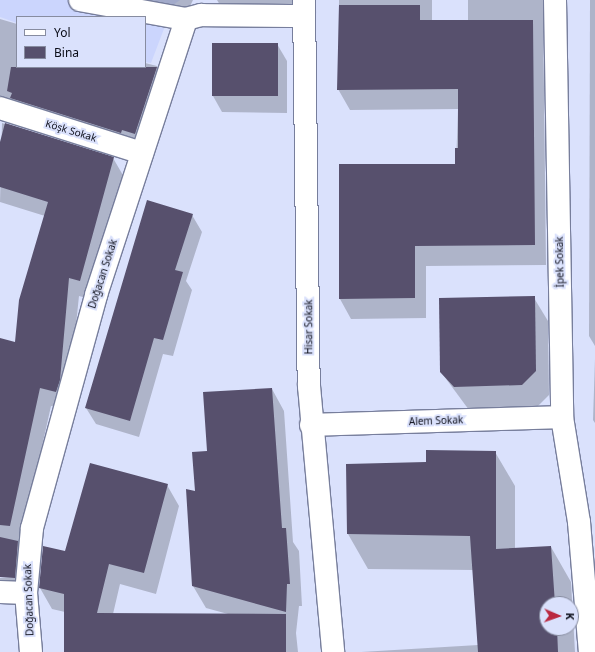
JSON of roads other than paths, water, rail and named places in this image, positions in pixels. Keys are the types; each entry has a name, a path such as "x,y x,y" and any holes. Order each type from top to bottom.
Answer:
{"street":[{"path":"80,0 186,19 201,15 304,8"},
{"name":"İpek Sokak","path":"555,0 562,417 587,522 590,652"},
{"name":"Hisar Sokak","path":"304,8 311,425 334,652"},
{"name":"Doğacan Sokak","path":"31,652 26,593 34,521 96,295 186,19"},
{"name":"Köşk Sokak","path":"0,108 142,153"},
{"name":"Alem Sokak","path":"311,425 562,417"},
{"path":"0,592 26,593"}]}
